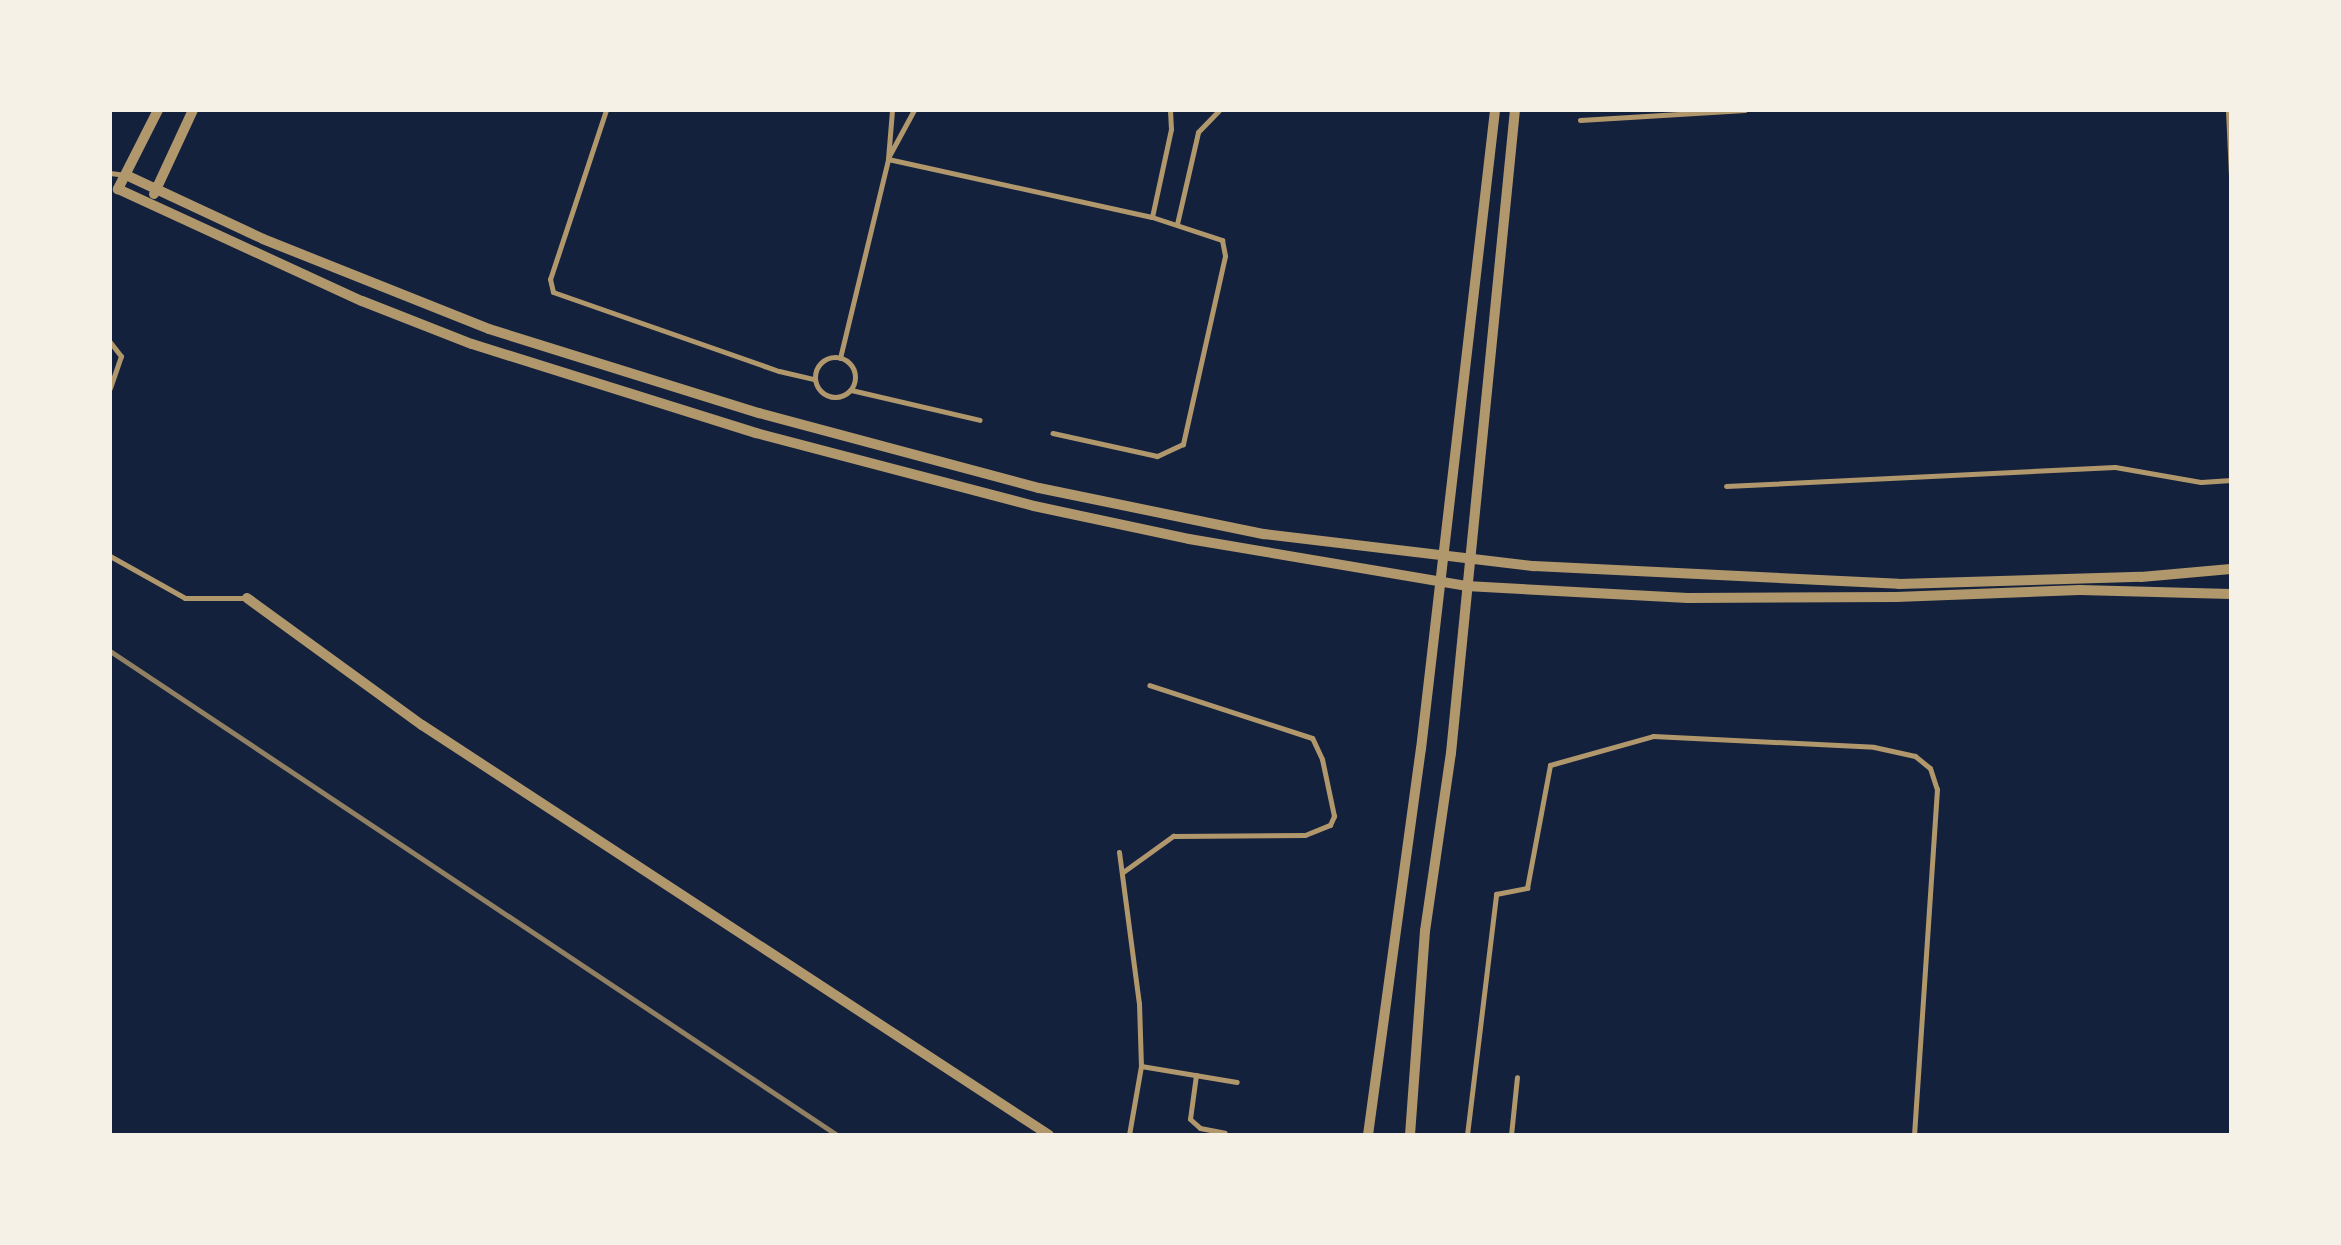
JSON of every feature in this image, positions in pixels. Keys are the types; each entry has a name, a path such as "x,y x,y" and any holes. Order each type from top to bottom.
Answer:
{"street":[{"path":"158,110 126,175 114,186 362,301 472,344 756,433 1034,506 1438,584 1688,598 1896,597 2080,590 2231,594"},
{"path":"150,204 193,110"},
{"path":"1368,1135 1421,749 1495,110"},
{"path":"1410,1135 1425,931 1451,753 1514,110"},
{"path":"126,175 263,239 489,328 759,413 1039,488 1264,534 1442,555 1692,576 1899,584 2141,577 2231,569"},
{"path":"247,598 422,725 1050,1135"}],"lane":[{"path":"606,110 550,279 553,292 779,372 815,379 830,397 852,390 980,420"},
{"path":"840,358 888,159 892,110"},
{"path":"888,159 914,110"},
{"path":"1152,217 1171,129 1170,110"},
{"path":"1178,224 1198,132 1219,110"},
{"path":"1580,120 1745,110"},
{"path":"2228,110 2231,175"},
{"path":"888,159 1152,217 1217,236 1225,251 1183,444 1158,456 1052,433"},
{"path":"110,172 126,175"},
{"path":"110,342 120,356 110,388"},
{"path":"815,379 820,365 840,358"},
{"path":"840,358 853,367 852,390"},
{"path":"1726,486 2115,467 2201,482 2231,480"},
{"path":"110,556 186,598 247,598"},
{"path":"1122,872 1174,836 1305,836 1330,825 1334,816 1322,759 1312,738 1150,685"},
{"path":"1467,1135 1496,894 1527,888 1550,765 1653,736 1874,747 1915,756 1930,768 1936,789 1914,1135"},
{"path":"1119,852 1138,986 1141,1066 1129,1135"},
{"path":"1141,1066 1236,1082"},
{"path":"1196,1075 1190,1119 1200,1128 1226,1133"},
{"path":"1511,1135 1518,1076"}],"railway":[{"path":"110,651 837,1135"}]}
